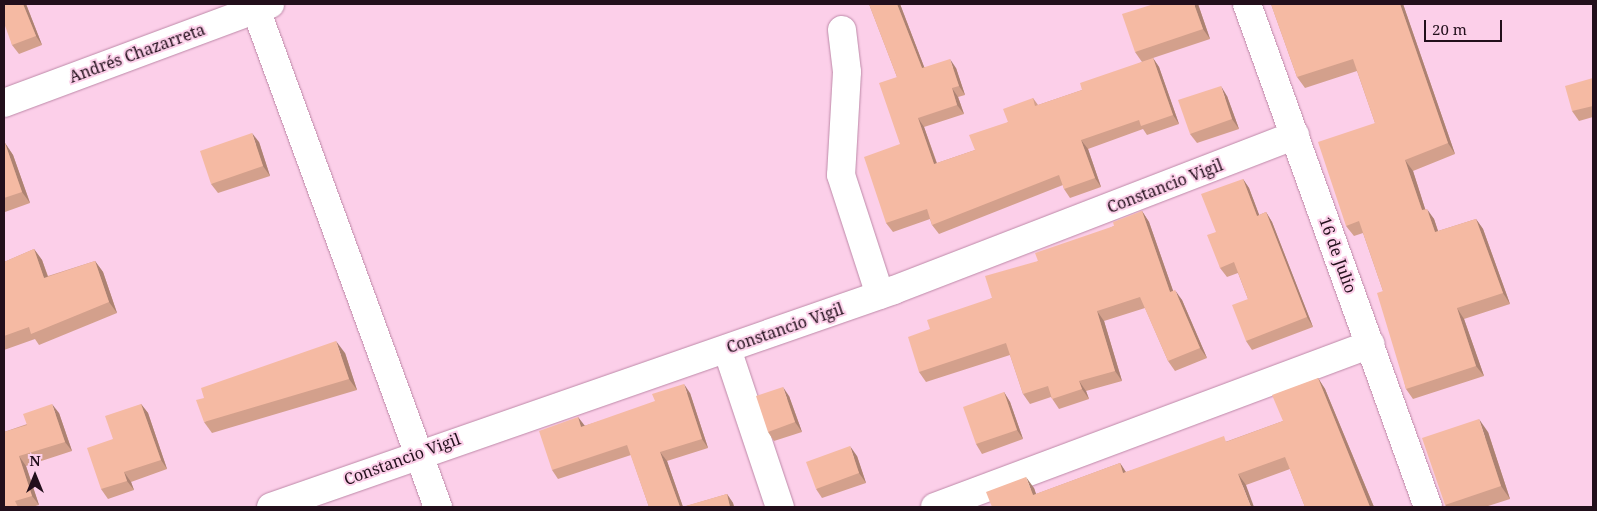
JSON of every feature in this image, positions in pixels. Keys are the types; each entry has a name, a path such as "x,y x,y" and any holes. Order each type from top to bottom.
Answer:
{"street":[{"name":"16 de Julio","path":"1247,4 1428,507"},
{"name":"Andrés Chazarreta","path":"4,103 260,5"},
{"path":"260,5 438,507"},
{"path":"842,30 847,72 841,175 880,295"},
{"name":"Constancio Vigil","path":"271,507 418,452 727,349 880,295 1295,135"},
{"path":"936,507 1370,344"},
{"path":"727,349 780,507"}],"building":[{"path":"4,4 23,4 36,36 12,45 4,23"},
{"path":"869,4 897,4 922,68 950,59 959,86 952,88 957,105 918,118 934,164 975,150 969,135 1008,122 1003,109 1033,98 1035,106 1082,90 1080,83 1153,58 1173,115 1141,126 1139,120 1081,140 1095,178 1064,189 1059,175 932,225 927,209 886,223 864,157 900,144 879,83 897,77"},
{"path":"1154,4 1194,4 1203,29 1135,52 1122,14"},
{"path":"1271,4 1400,4 1448,143 1405,160 1422,210 1427,209 1435,232 1476,219 1503,293 1457,308 1476,366 1406,389 1377,293 1383,291 1359,221 1346,226 1318,142 1375,123 1353,59 1297,77"},
{"path":"1593,78 1593,106 1572,111 1565,86"},
{"path":"1221,86 1232,119 1190,134 1178,100"},
{"path":"252,133 263,166 211,184 200,151"},
{"path":"4,144 22,192 4,198"},
{"path":"1243,179 1257,216 1266,212 1307,317 1246,341 1232,305 1248,299 1234,262 1220,268 1207,235 1216,232 1201,194"},
{"path":"1142,211 1170,292 1175,290 1200,348 1168,361 1140,297 1097,311 1115,371 1079,381 1082,389 1052,399 1048,386 1023,394 1006,343 919,372 908,337 930,329 927,320 992,298 985,276 1038,261 1035,253 1114,226 1113,222"},
{"path":"34,249 44,278 95,261 109,302 31,334 29,327 4,336 4,262"},
{"path":"336,341 349,379 204,422 196,400 204,398 201,388"},
{"path":"1318,378 1370,507 1305,507 1285,457 1238,474 1251,507 992,507 986,492 1026,477 1033,495 1120,463 1123,473 1224,436 1226,442 1283,421 1272,395"},
{"path":"684,384 702,439 660,452 680,507 649,507 627,445 552,470 539,431 578,417 581,427 655,401 652,394"},
{"path":"783,387 795,422 768,432 756,396"},
{"path":"1004,392 1017,430 976,444 963,407"},
{"path":"52,404 65,442 19,456 32,496 15,501 18,507 4,507 4,432 27,425 23,414"},
{"path":"141,404 161,460 124,472 127,481 101,489 87,448 113,439 105,416"},
{"path":"1479,419 1501,486 1445,505 1422,438"},
{"path":"850,446 859,473 816,489 806,462"},
{"path":"727,494 730,507 682,507"}]}
